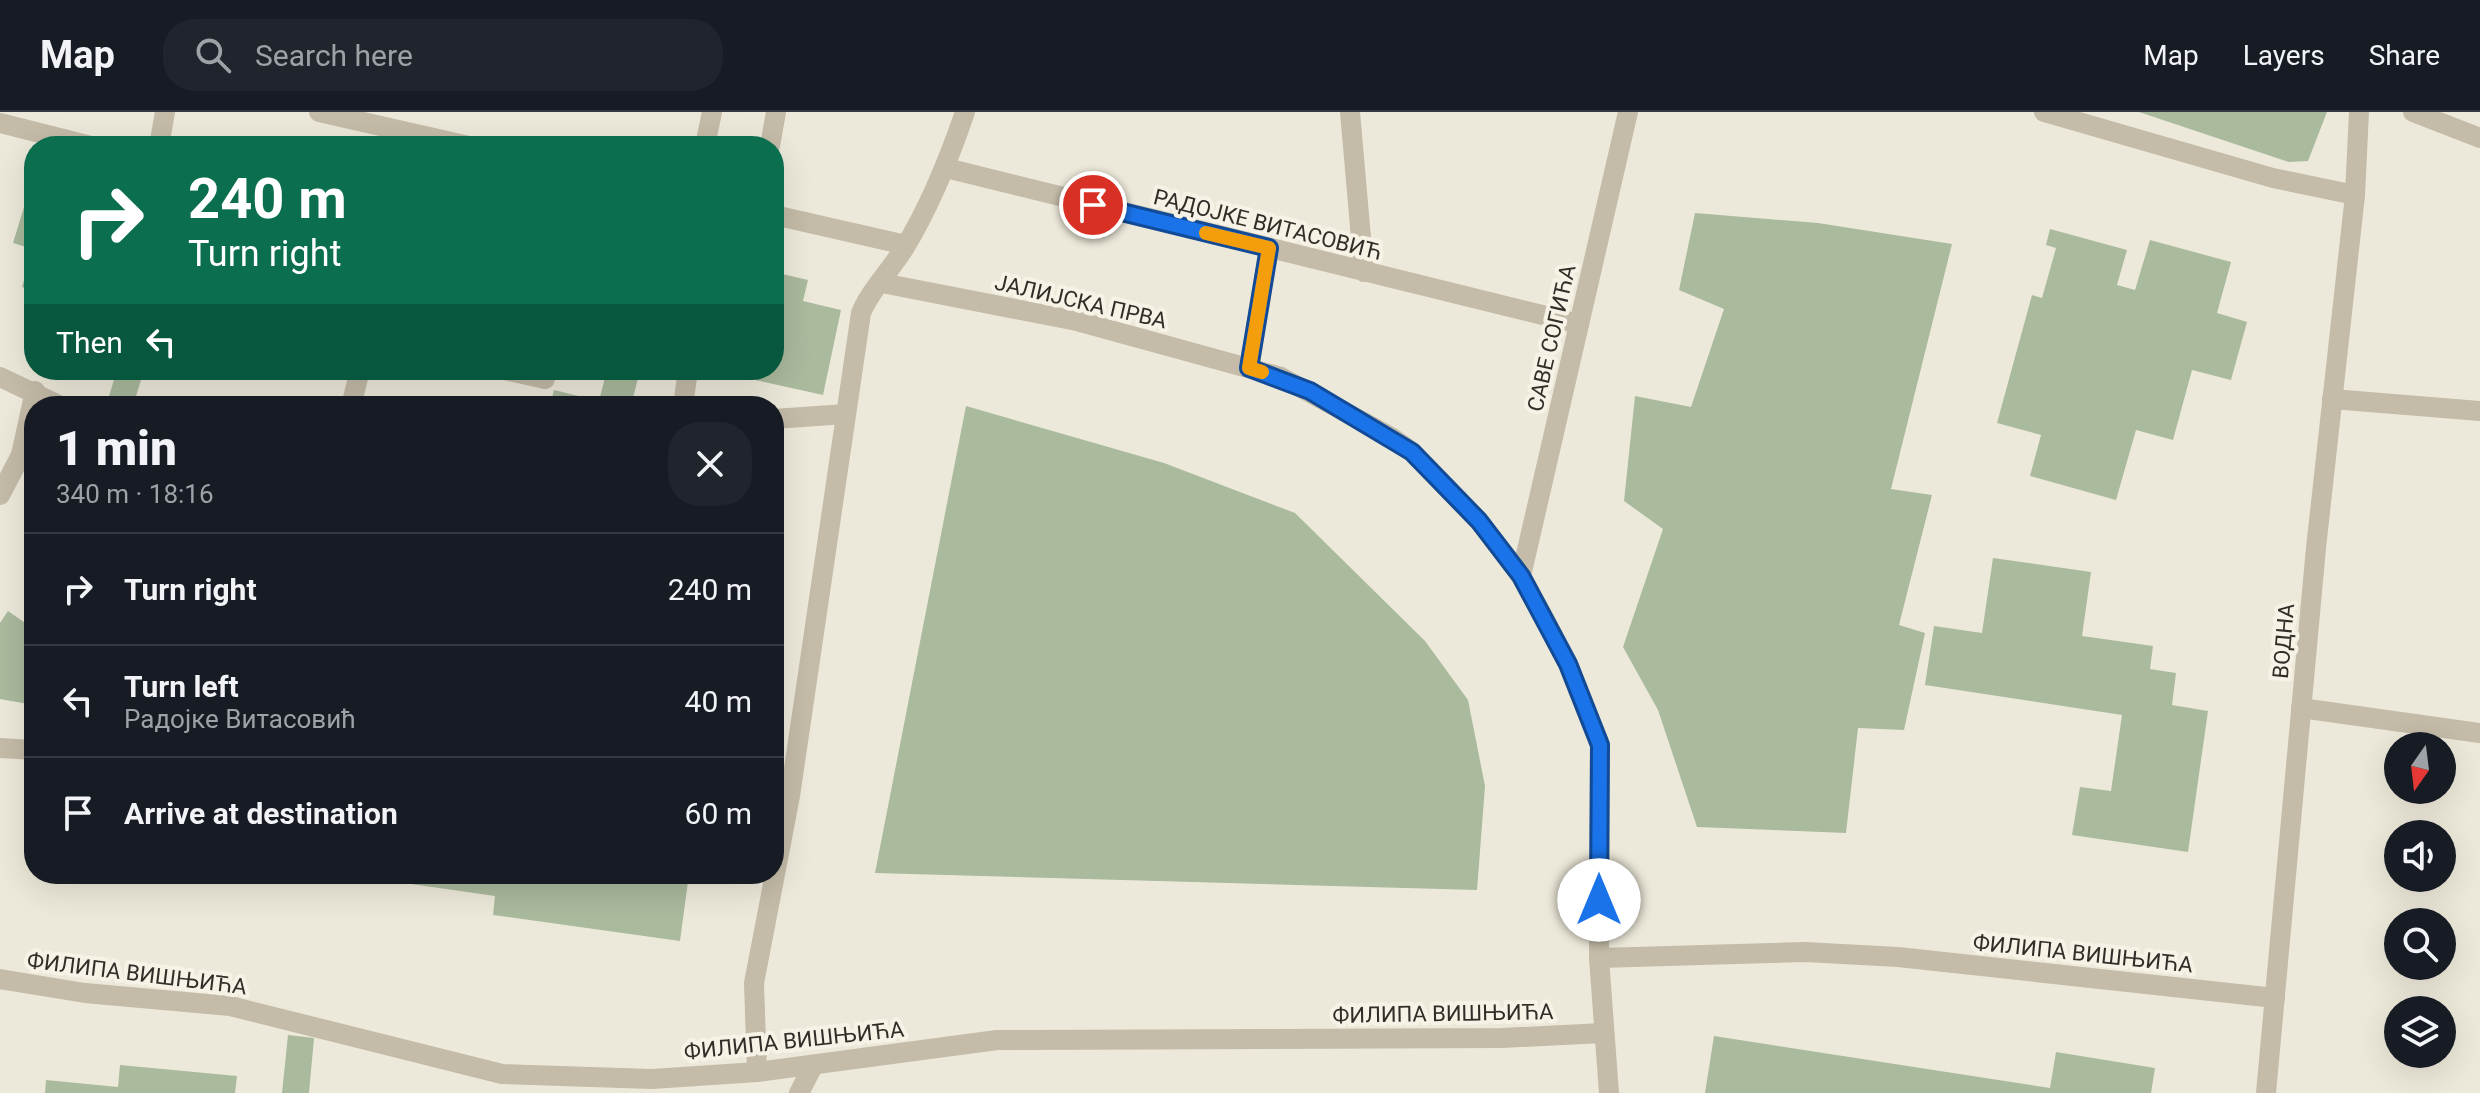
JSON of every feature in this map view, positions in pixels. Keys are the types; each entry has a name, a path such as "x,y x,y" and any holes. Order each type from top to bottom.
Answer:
{"street":[{"path":"161,136 165,112"},
{"path":"319,112 425,136"},
{"path":"707,136 712,112"},
{"path":"772,136 776,112"},
{"path":"784,827 861,313 868,296 882,283 906,245 946,168 965,112"},
{"path":"1350,112 1364,272"},
{"name":"САВЕ СОГИЋА","path":"1521,576 1628,112"},
{"path":"2044,112 2273,178 2355,195"},
{"name":"ВОДНА","path":"2266,1093 2301,708 2355,195 2359,112"},
{"path":"2413,112 2480,138"},
{"path":"0,123 51,136"},
{"name":"РАДОЈКЕ ВИТАСОВИЋ","path":"946,168 1579,324"},
{"path":"784,217 906,245"},
{"path":"1249,368 1269,248"},
{"name":"ЈАЛИЈСКА ПРВА","path":"882,283 1077,321 1249,368 1310,391 1412,452 1479,521 1521,576 1568,664 1600,745 1599,958 1609,1093"},
{"path":"0,377 44,396"},
{"path":"34,396 35,391"},
{"path":"2332,399 2480,411"},
{"path":"784,418 845,414"},
{"path":"0,495 21,455 24,441"},
{"path":"2301,708 2480,733"},
{"path":"0,748 24,749"},
{"path":"757,1072 754,983 773,884"},
{"name":"ФИЛИПА ВИШЊИЋА","path":"1599,958 1805,952 1898,957 2275,998"},
{"name":"ФИЛИПА ВИШЊИЋА","path":"0,979 85,993 230,1006 499,1084 757,1072 997,1040 1487,1038 1603,1033"},
{"path":"799,1093 813,1066"}],"green space":[{"path":"2139,112 2327,112 2308,161 2289,162"},
{"path":"24,207 24,246 13,243"},
{"path":"1695,213 1818,223 1952,244 1891,489 1932,495 1899,625 1925,633 1904,730 1858,728 1846,833 1697,827 1658,710 1623,647 1663,529 1624,501 1635,396 1691,407 1724,309 1679,290"},
{"path":"2050,229 2127,250 2117,285 2135,290 2150,240 2231,262 2217,313 2247,322 2231,380 2192,370 2173,440 2136,430 2116,500 2030,476 2041,435 1997,423 2032,295 2042,298 2056,248 2046,245"},
{"path":"784,274 808,280 803,301 841,310 823,395 755,380 784,380"},
{"path":"114,380 141,380 136,396 109,396"},
{"path":"604,380 638,380 634,396 600,396"},
{"path":"554,390 579,396 552,396"},
{"path":"966,406 1164,463 1295,513 1425,641 1468,700 1485,786 1477,890 875,873"},
{"path":"1993,558 2091,572 2082,636 2153,646 2150,669 2176,673 2172,705 2208,711 2188,852 2072,835 2080,787 2111,791 2122,715 1925,685 1934,626 1982,633"},
{"path":"8,611 24,622 24,703 0,699 0,623"},
{"path":"411,884 688,884 680,941 493,915 495,896"},
{"path":"288,1035 314,1038 309,1093 282,1093"},
{"path":"1714,1036 2050,1088 2056,1052 2155,1068 2151,1093 1705,1093"},
{"path":"120,1065 237,1076 235,1093 45,1093 46,1080 118,1087"}],"slow traffic":[{"path":"1206,233 1269,248 1249,368 1262,372"}],"route":[{"path":"1093,205 1269,248 1249,368 1281,377 1310,391 1412,452 1479,521 1521,576 1568,664 1600,745 1599,900"}]}
